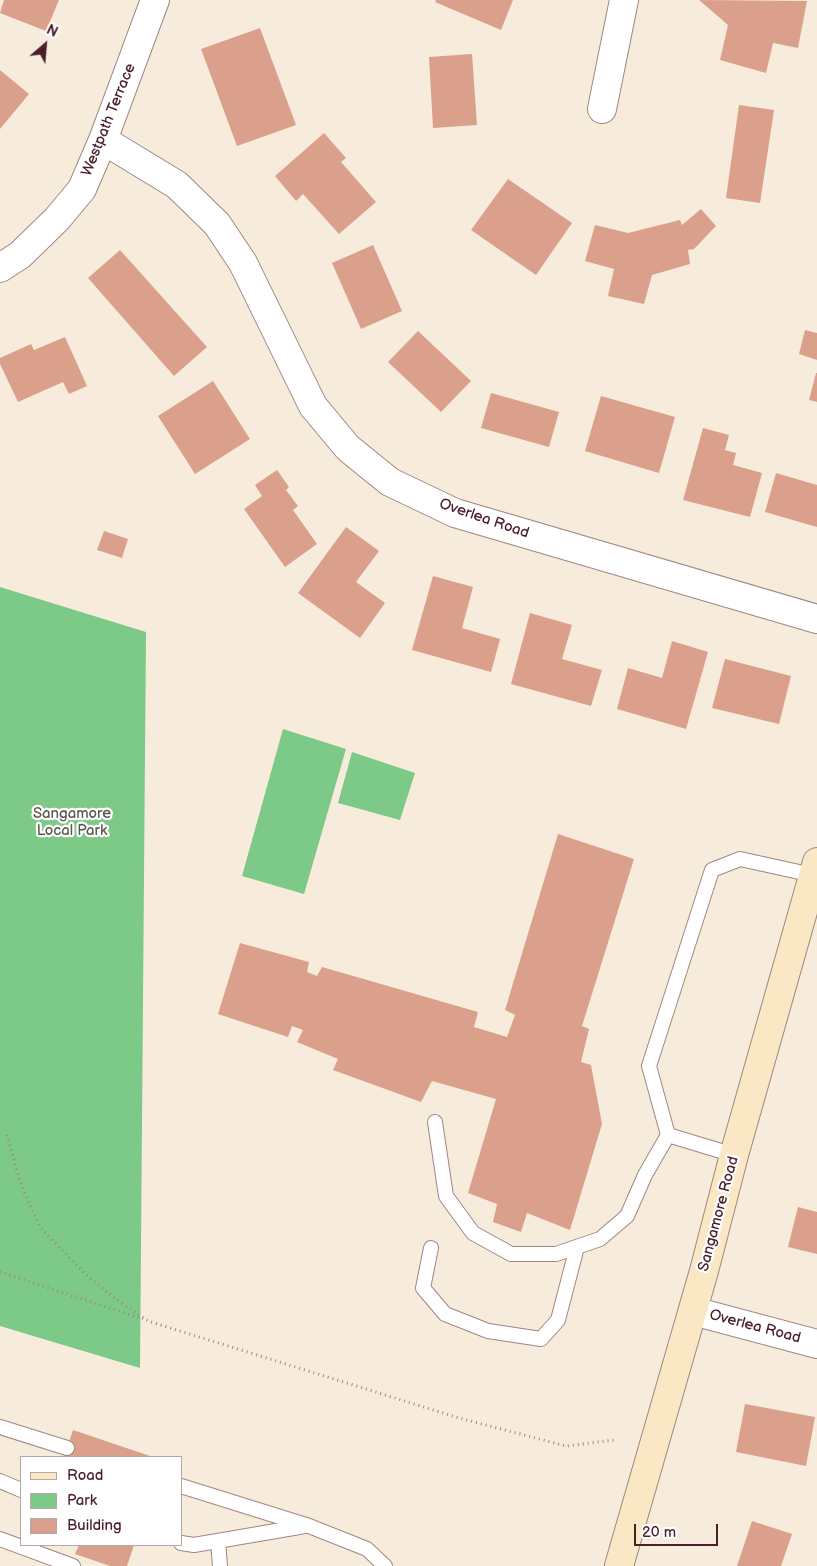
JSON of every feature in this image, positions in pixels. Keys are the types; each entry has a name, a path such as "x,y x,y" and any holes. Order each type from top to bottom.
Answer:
{"street":[{"name":"Westpath Terrace","path":"0,268 20,255 57,220 82,189 103,140 155,0"},
{"path":"602,109 624,0"},
{"name":"Overlea Road","path":"103,140 177,185 216,224 243,263 313,406 348,448 390,482 456,513 817,619"},
{"name":"Sangamore Road","path":"619,1566 693,1310 734,1155 815,869"},
{"name":"Overlea Road","path":"693,1310 817,1344"}],"lane":[{"path":"435,1122 446,1196 473,1233 511,1254 556,1254 600,1239 627,1216 645,1175 668,1135 649,1066 712,870 740,859 815,869"},
{"path":"668,1135 734,1155"},
{"path":"432,1248 423,1288 445,1314 488,1331 541,1339 558,1320 578,1247"},
{"path":"0,1427 67,1448"},
{"path":"0,1481 20,1490"},
{"path":"182,1486 309,1526 367,1549 385,1566"},
{"path":"182,1543 194,1545 309,1526"},
{"path":"0,1539 73,1566"},
{"path":"218,1541 220,1566"}],"path":[{"path":"7,1135 21,1185 40,1227 86,1275 120,1302 148,1320"},
{"path":"0,1272 459,1418 566,1446 614,1440"}],"green space":[{"name":"Sangamore Local Park","path":"0,587 146,632 140,1368 0,1326"},
{"path":"283,729 346,749 304,894 242,876"},
{"path":"352,752 415,773 400,820 338,803"}],"building":[{"path":"4,0 59,0 46,31 0,13"},
{"path":"436,0 513,0 501,30 435,2"},
{"path":"699,0 807,1 798,48 773,43 766,73 720,60 728,25"},
{"path":"260,28 296,125 237,146 201,49"},
{"path":"472,54 477,125 433,128 429,57"},
{"path":"0,70 29,94 0,129"},
{"path":"739,105 774,110 760,203 726,198"},
{"path":"324,133 346,158 341,162 376,202 339,234 303,194 296,201 275,176"},
{"path":"508,179 572,223 536,275 471,230"},
{"path":"701,209 716,226 694,249 688,250 690,264 652,275 644,304 608,296 614,269 585,261 595,225 628,233 680,220 682,225"},
{"path":"373,245 402,311 361,329 332,263"},
{"path":"120,250 207,347 174,376 88,278"},
{"path":"805,330 817,333 817,360 799,354"},
{"path":"418,331 471,381 441,412 388,362"},
{"path":"65,337 87,386 69,394 63,382 18,402 0,364 0,358 31,344 34,350"},
{"path":"817,373 817,402 809,400"},
{"path":"213,381 250,439 195,474 158,416"},
{"path":"491,393 559,412 549,447 481,428"},
{"path":"601,396 675,417 659,473 585,451"},
{"path":"703,428 729,435 725,450 736,453 733,465 762,473 750,517 683,500"},
{"path":"277,470 289,487 286,490 298,506 293,510 317,544 285,567 244,509 262,496 255,485"},
{"path":"776,473 817,485 817,527 765,512"},
{"path":"346,527 379,551 356,582 385,603 360,638 298,593"},
{"path":"104,531 128,539 122,558 97,550"},
{"path":"433,576 473,587 462,628 500,639 491,672 412,650"},
{"path":"530,613 572,625 562,659 602,670 591,706 511,684"},
{"path":"672,641 708,652 686,729 617,709 628,668 662,678"},
{"path":"725,659 791,676 779,724 712,708"},
{"path":"558,834 634,859 582,1026 589,1029 581,1062 591,1065 602,1124 570,1230 527,1213 521,1232 493,1222 497,1204 468,1193 496,1099 432,1081 421,1102 333,1070 338,1059 297,1042 303,1030 292,1026 288,1037 218,1014 240,943 309,962 307,972 317,976 322,967 478,1012 474,1027 507,1037 515,1015 505,1010"},
{"path":"798,1207 817,1212 817,1254 788,1247"},
{"path":"745,1404 815,1417 806,1466 736,1452"},
{"path":"73,1430 150,1456 64,1456"},
{"path":"752,1521 792,1534 781,1566 737,1566"},
{"path":"79,1546 134,1546 127,1566 110,1566 75,1554"}]}
